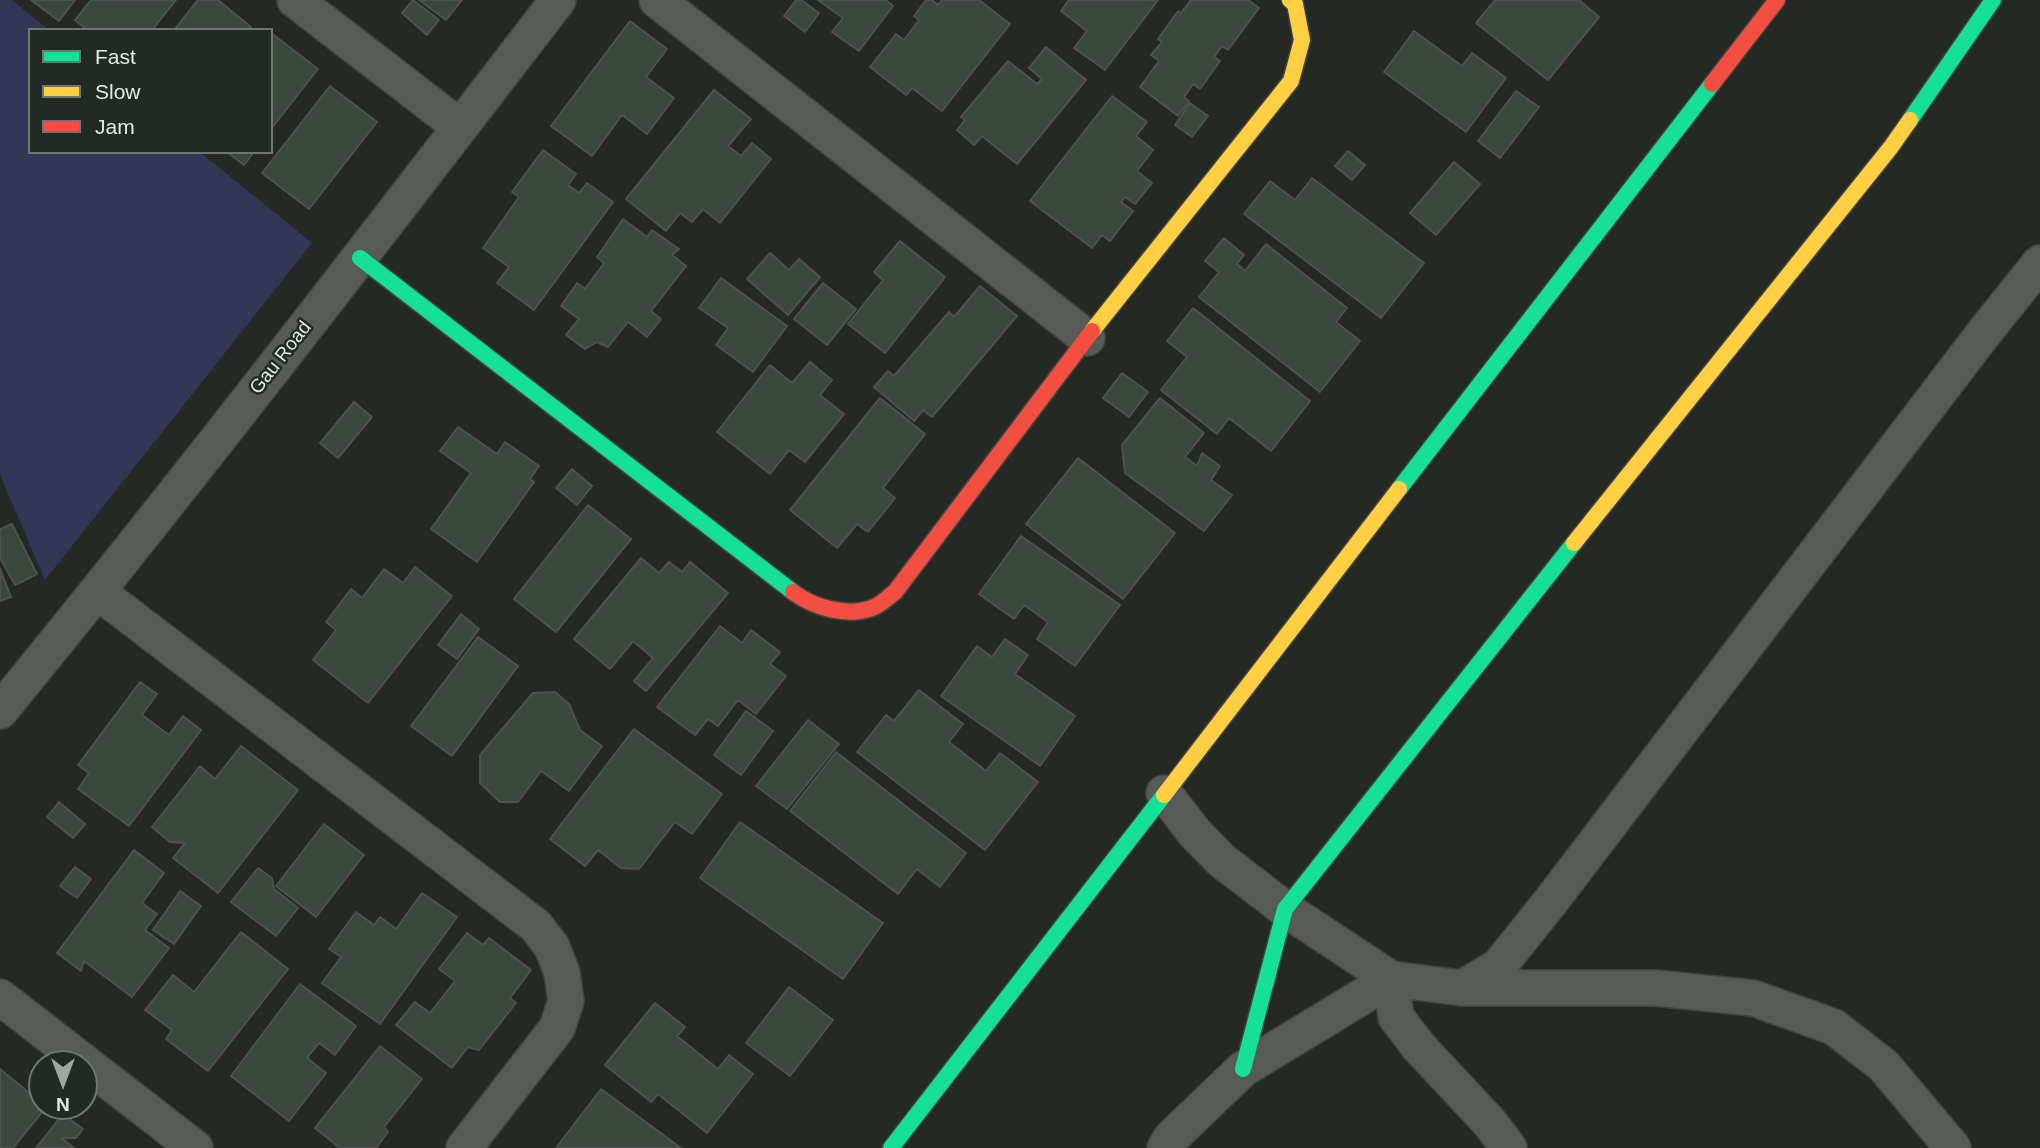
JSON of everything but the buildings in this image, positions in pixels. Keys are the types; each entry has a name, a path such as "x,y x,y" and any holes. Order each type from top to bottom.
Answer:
{"street":[{"path":"295,0 460,127"},
{"name":"Gau Road","path":"0,711 98,592 558,0"},
{"path":"657,0 1087,338"},
{"path":"360,258 801,598 824,608 846,612 873,608 895,592 1087,338 1291,81 1302,40 1295,4 1290,0"},
{"path":"891,1148 1777,0"},
{"path":"1243,1069 1285,909 1597,513 1891,147 1993,0"},
{"path":"1462,988 1499,966 1551,901 2040,263"},
{"path":"98,592 536,926 552,947 562,973 566,1001 558,1028 464,1148"},
{"path":"1164,793 1194,832 1221,860 1285,909 1391,979 1462,988 1655,988 1753,998 1834,1027 1884,1066 1953,1148"},
{"path":"1165,1148 1171,1138 1243,1069 1391,979"},
{"path":"1391,979 1396,1017 1419,1047 1509,1148"},
{"path":"0,997 195,1148"}],"shaded area":[{"path":"0,0 12,0 47,28 28,28 28,154 202,154 312,243 45,580 0,475"}],"traffic: fast":[{"path":"1910,120 1993,0"},
{"path":"1399,489 1712,84"},
{"path":"360,258 793,592"},
{"path":"1243,1069 1285,909 1574,543"},
{"path":"891,1148 1164,795"}],"traffic: slow":[{"path":"1092,331 1291,81 1302,40 1295,4 1290,0"},
{"path":"1574,543 1910,120"},
{"path":"1164,795 1399,489"}],"traffic: jam":[{"path":"1712,84 1777,0"},
{"path":"793,592 811,603 852,612 875,607 895,592 1092,331"}]}
